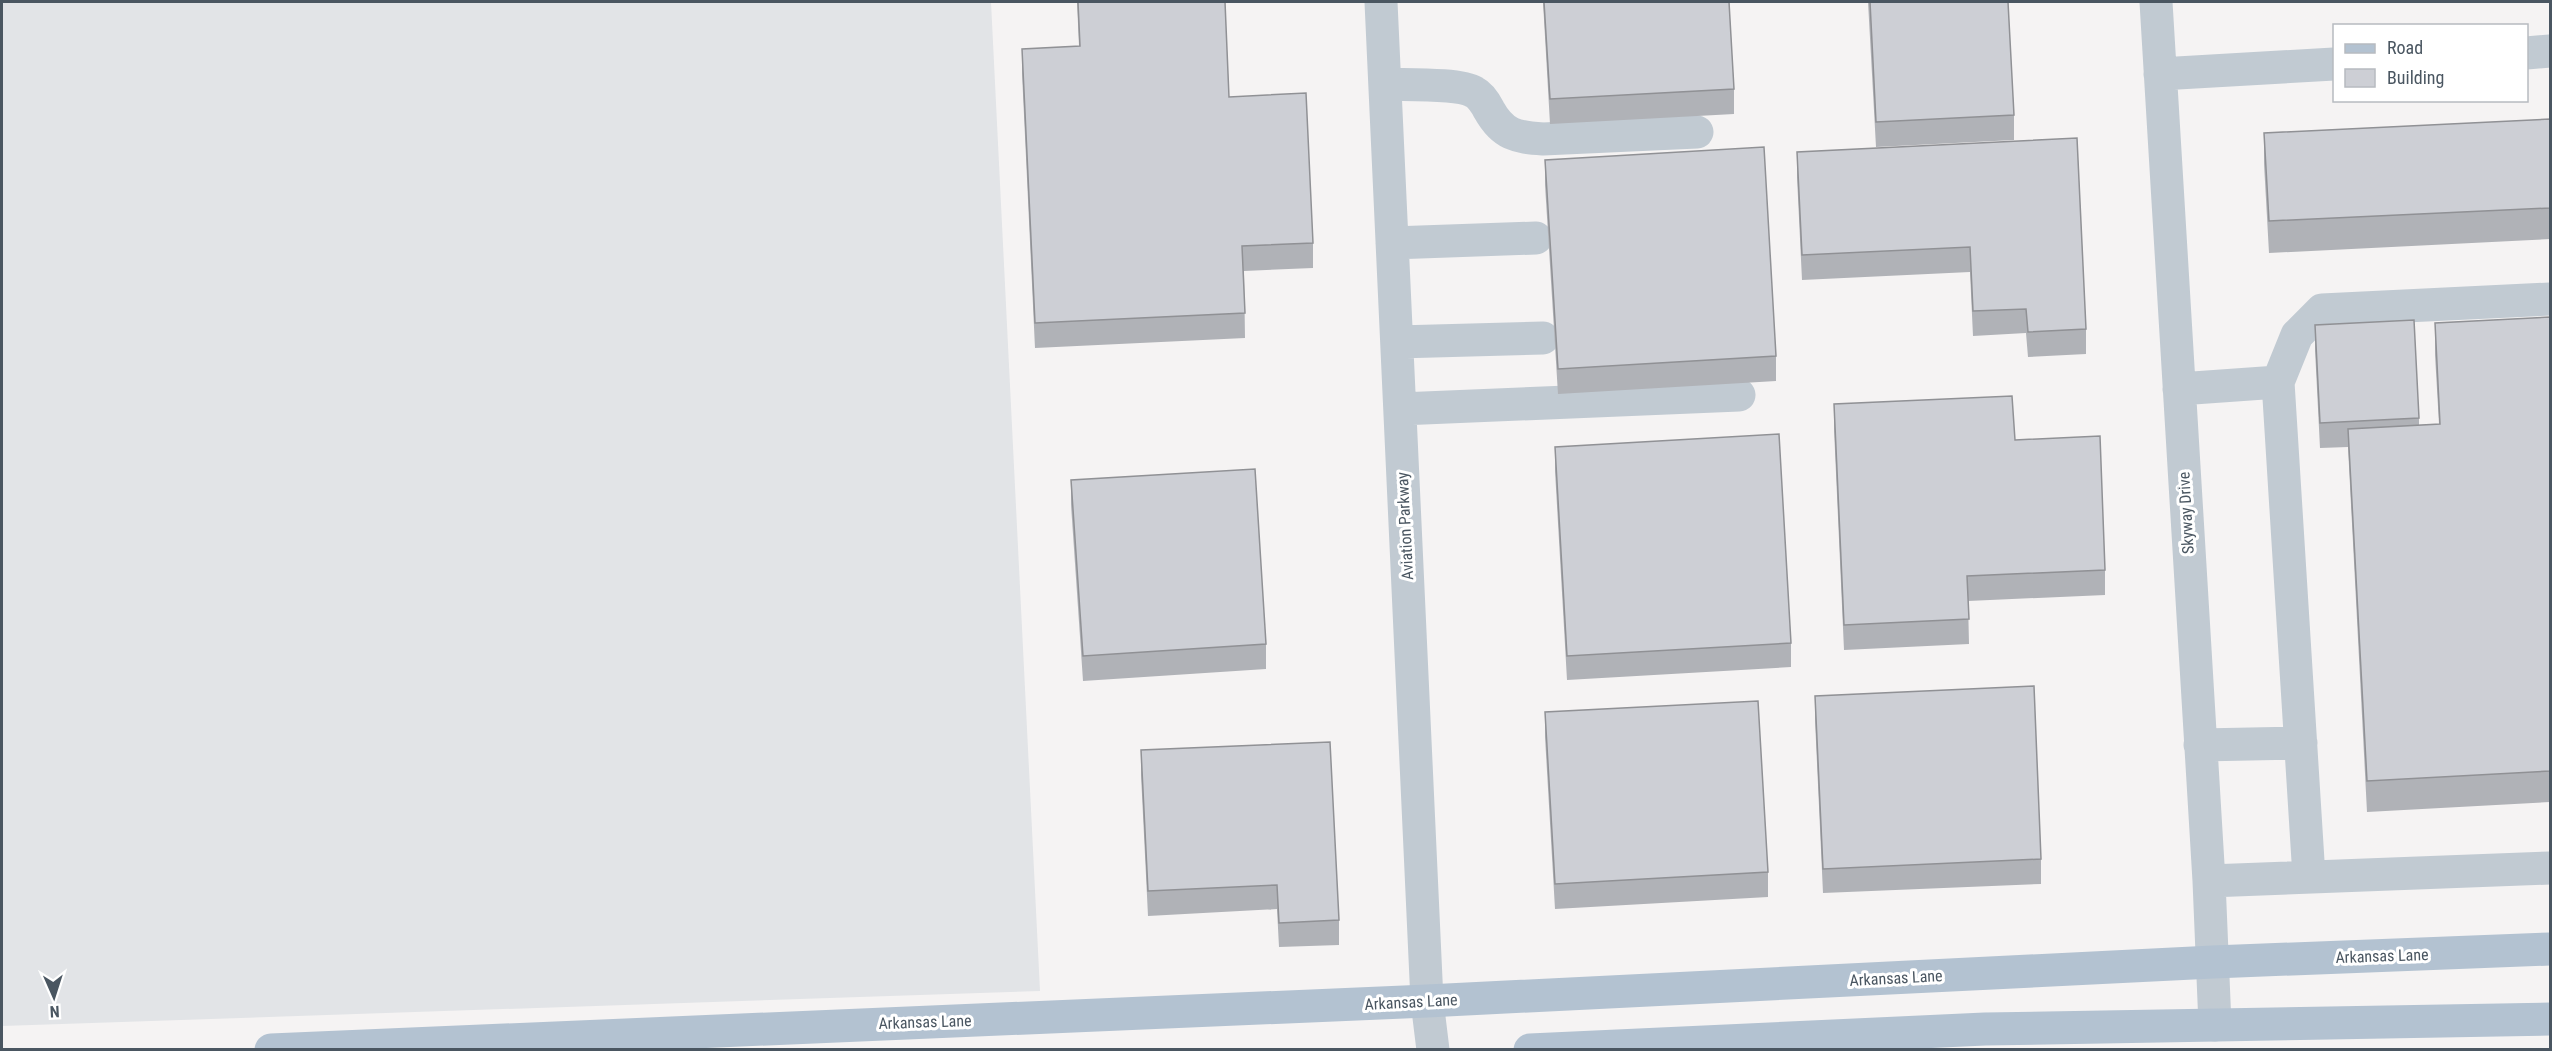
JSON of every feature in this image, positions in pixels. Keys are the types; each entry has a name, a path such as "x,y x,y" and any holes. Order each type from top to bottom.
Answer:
{"main road":[{"name":"Arkansas Lane","path":"271,1050 1427,1001 2213,962 2550,949"},
{"path":"1530,1050 1775,1044 1985,1029 2550,1019"}],"street":[{"name":"Aviation Parkway","path":"1381,2 1427,1001 1433,1050"},
{"name":"Skyway Drive","path":"2156,2 2209,881 2215,1025"},
{"path":"2528,52 2550,51"},
{"path":"2160,74 2333,64"},
{"path":"1385,84 1441,85 1474,91 1486,104 1497,124 1506,131 1523,137 1543,139 1697,132"},
{"path":"1392,243 1536,238"},
{"path":"2309,877 2278,382 2297,335 2322,310 2550,298"},
{"path":"1397,342 1543,338"},
{"path":"2179,389 2278,382"},
{"path":"1400,410 1739,395"},
{"path":"2200,745 2301,743"},
{"path":"2209,881 2550,868"}],"shaded area":[{"path":"2,2 991,2 1040,991 2,1026"}],"building":[{"path":"1078,2 1225,2 1229,97 1306,93 1313,243 1242,246 1245,313 1035,323 1022,49 1080,46"},
{"path":"1544,2 1729,2 1734,89 1550,99"},
{"path":"1870,2 2008,2 2014,115 1876,122"},
{"path":"2550,119 2550,208 2269,221 2264,133"},
{"path":"2077,138 2086,329 2028,332 2026,309 1973,311 1970,247 1802,255 1797,152"},
{"path":"1764,147 1776,356 1558,369 1545,160"},
{"path":"2550,317 2550,771 2367,781 2348,429 2440,424 2435,323"},
{"path":"2414,320 2419,418 2320,423 2315,325"},
{"path":"2012,396 2015,440 2100,436 2105,570 1967,576 1969,619 1844,625 1834,404"},
{"path":"1779,434 1791,643 1567,656 1555,447"},
{"path":"1255,469 1266,644 1083,656 1071,480"},
{"path":"2034,686 2041,859 1823,869 1815,696"},
{"path":"1758,701 1768,872 1555,884 1545,712"},
{"path":"1330,742 1339,920 1279,923 1277,885 1148,891 1141,750"}]}
